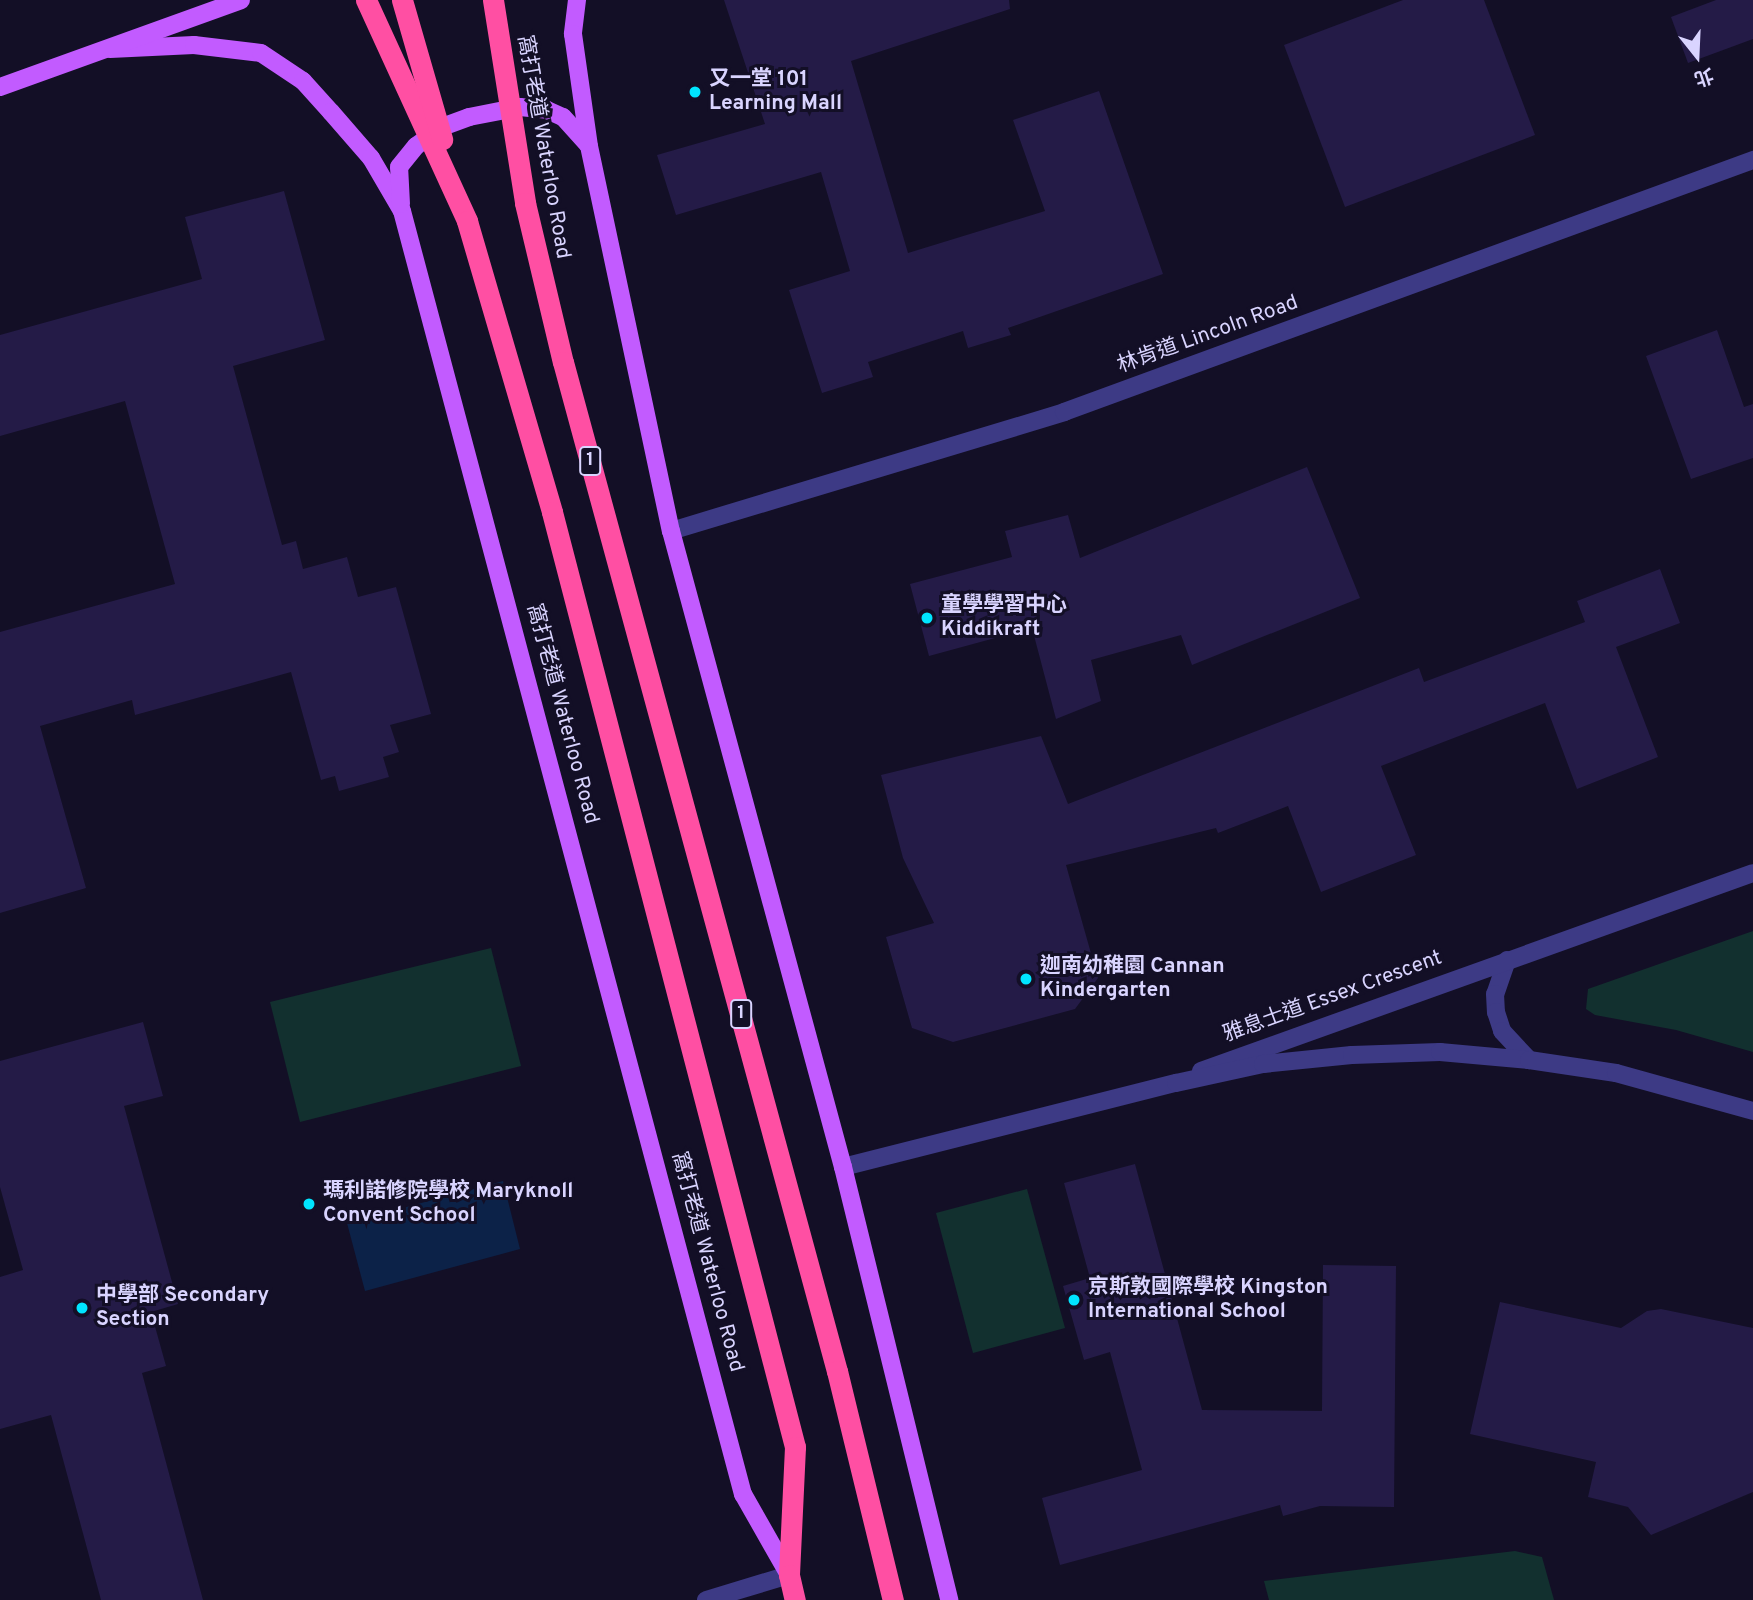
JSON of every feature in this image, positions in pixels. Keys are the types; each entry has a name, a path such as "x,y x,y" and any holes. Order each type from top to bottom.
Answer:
{"highway":[{"name":"窩打老道 Waterloo Road","path":"366,0 467,221 551,512 795,1447 789,1575 795,1600"},
{"path":"402,0 467,221"},
{"name":"窩打老道 Waterloo Road","path":"493,0 526,203 563,362 837,1371 893,1600"}],"main road":[{"path":"0,87 241,0"},
{"path":"577,0 573,34 589,146 671,531 843,1167 949,1600"},
{"name":"窩打老道 Waterloo Road","path":"110,49 194,45 261,53 303,80 371,158 402,211 743,1494 789,1575"},
{"path":"402,211 399,167 416,146 442,128 469,117 520,107 547,110 563,117 589,146"}],"street":[{"name":"林肯道 Lincoln Road","path":"671,531 1064,412 1753,160"},
{"name":"雅息士道 Essex Crescent","path":"1176,1083 1230,1057 1753,873"},
{"path":"1507,960 1495,994 1496,1012 1502,1031 1529,1060"},
{"name":"雅息士道 Essex Crescent","path":"843,1167 1176,1083 1263,1065 1352,1055 1440,1052 1529,1060 1616,1073 1753,1111"},
{"path":"705,1600 789,1575"}],"green space":[{"path":"1753,931 1753,1052 1676,1030 1595,1015 1586,1009 1588,989"},
{"path":"491,948 521,1066 300,1122 270,1002"},
{"path":"1027,1189 1065,1328 973,1353 936,1213"},
{"path":"1515,1551 1542,1557 1554,1600 1269,1600 1264,1581"}],"water":[{"path":"503,1181 520,1249 365,1291 347,1223"}],"building":[{"path":"724,0 1009,0 1010,9 851,61 908,253 1045,211 1013,120 1099,91 1163,274 1008,328 1011,335 968,348 963,331 868,362 873,377 822,393 789,290 850,271 821,172 676,215 657,155 765,124"},
{"path":"1403,0 1484,0 1535,135 1345,207 1284,45"},
{"path":"1716,0 1753,0 1753,39 1688,63 1671,17"},
{"path":"284,191 325,340 233,366 282,545 296,541 303,569 347,557 358,597 396,587 431,714 390,725 399,752 383,757 389,777 339,791 335,776 321,780 291,672 135,715 132,700 40,726 86,888 0,913 0,632 175,584 125,401 0,436 0,335 202,279 185,217"},
{"path":"1717,330 1744,407 1753,404 1753,458 1691,479 1646,356"},
{"path":"1307,467 1360,598 1192,665 1181,635 1091,660 1101,701 1056,719 1032,628 929,656 910,584 1012,557 1005,531 1068,515 1080,558"},
{"path":"1660,569 1680,623 1616,647 1658,757 1577,789 1545,703 1381,766 1416,855 1321,892 1288,806 1218,833 1216,828 1066,865 1098,978 1075,1009 953,1042 912,1028 886,937 934,923 903,858 881,775 1041,736 1068,804 1419,668 1424,682 1585,622 1577,601"},
{"name":"中學部 Secondary Section","path":"143,1022 163,1096 124,1106 178,1304 151,1312 166,1366 142,1373 203,1600 101,1600 51,1415 0,1429 0,1277 23,1270 0,1187 0,1061"},
{"path":"1135,1164 1202,1410 1322,1411 1323,1265 1396,1266 1394,1507 1320,1506 1283,1516 1280,1505 1060,1565 1042,1498 1142,1470 1110,1352 1084,1360 1063,1286 1090,1278 1064,1183"},
{"path":"1500,1302 1621,1328 1647,1311 1661,1309 1753,1328 1753,1492 1651,1535 1628,1507 1588,1497 1596,1462 1470,1434"}],"place":[{"name":"又一堂 101 Learning Mall","path":"695,92"},
{"name":"童學學習中心 Kiddikraft","path":"927,618"},
{"name":"迦南幼稚園 Cannan Kindergarten","path":"1026,979"},
{"name":"瑪利諾修院學校 Maryknoll Convent School","path":"309,1204"},
{"name":"京斯敦國際學校 Kingston International School","path":"1074,1300"},
{"name":"中學部 Secondary Section","path":"82,1308"}]}
